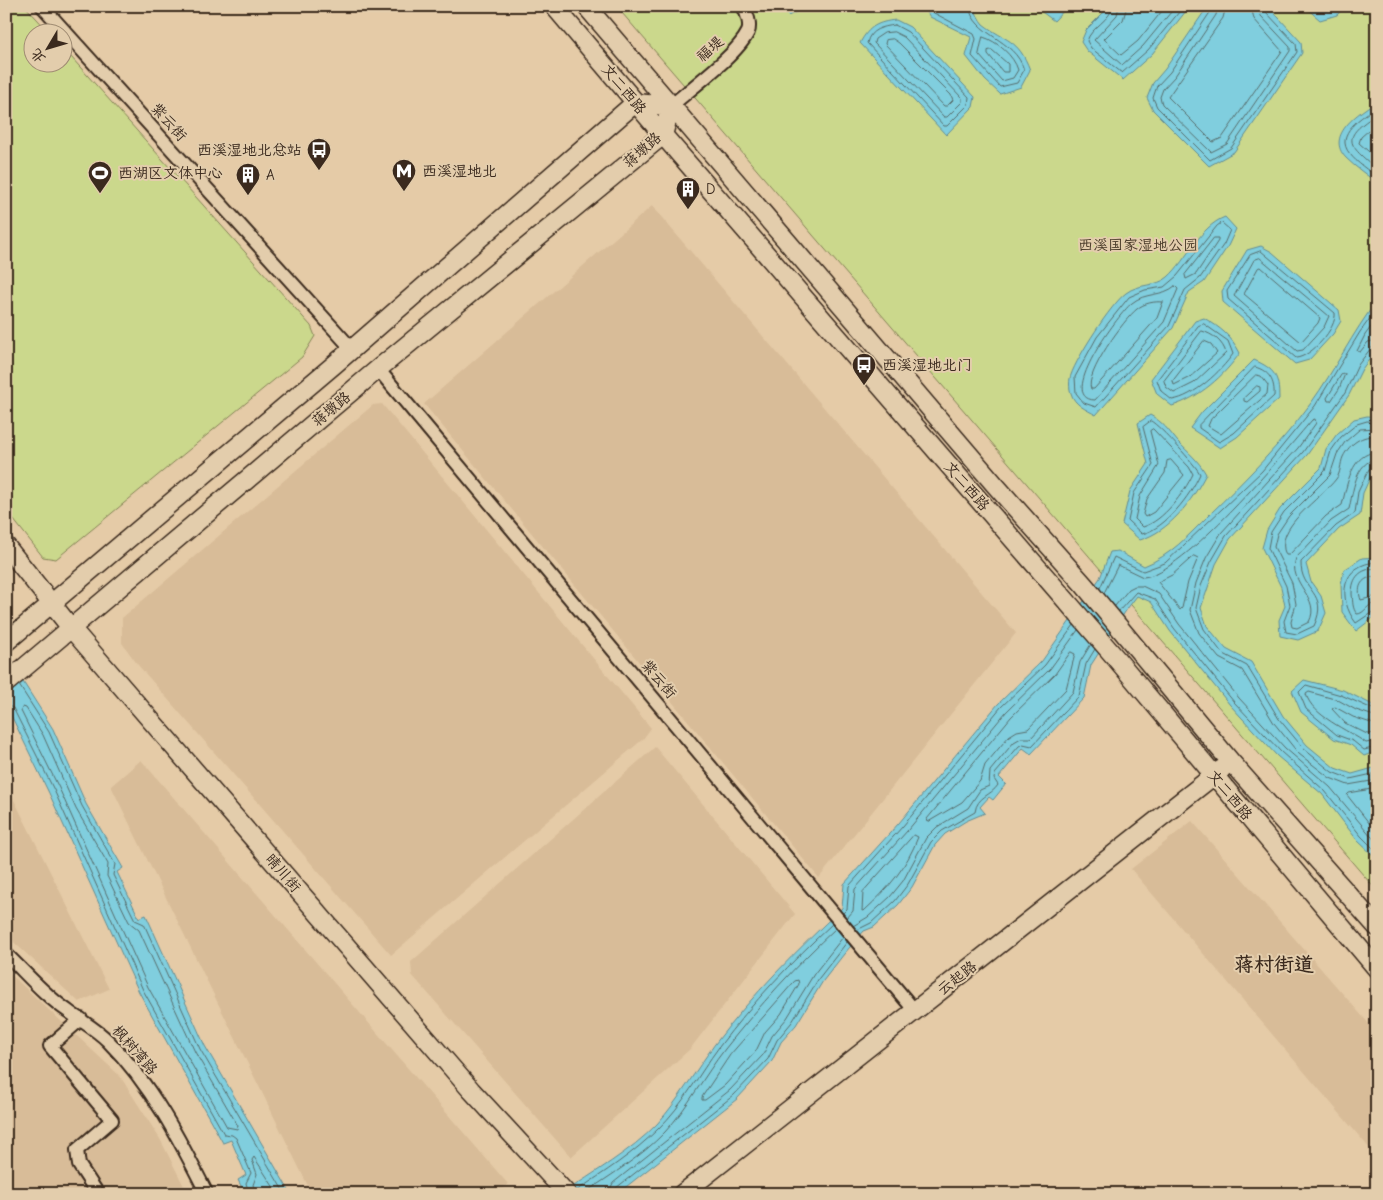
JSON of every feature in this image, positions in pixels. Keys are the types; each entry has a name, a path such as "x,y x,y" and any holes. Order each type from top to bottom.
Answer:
{"main road":[{"name":"文二西路","path":"554,6 662,135 1070,604 1377,970"},
{"name":"文二西路","path":"586,6 1131,640 1231,762 1377,927"},
{"path":"6,642 352,349 635,103 671,106"},
{"name":"蒋墩路","path":"6,682 378,369 662,135 671,106"},
{"name":"晴川街","path":"6,546 71,628 470,1090 564,1190"},
{"name":"云起路","path":"682,1194 1231,762"}],"street":[{"name":"紫云街","path":"42,6 352,349"},
{"name":"福堤","path":"671,106 736,48 749,31 748,14 744,6"},
{"name":"紫云街","path":"378,369 915,1011"},
{"name":"枫树湾路","path":"6,954 67,1011 81,1018 108,1040 150,1092 186,1152 207,1194"},
{"path":"81,1018 50,1046 112,1120 77,1150 79,1165 98,1194"}],"shaded area":[{"path":"652,206 1016,633 819,878 424,404"},
{"path":"382,404 651,728 643,739 391,955 138,665 122,643 122,618 373,405"},
{"path":"655,747 795,914 690,1049 571,1157 412,975 411,962"},
{"path":"141,760 508,1184 497,1194 312,1194 111,786"},
{"path":"6,784 109,989 79,1002 6,935"},
{"path":"1192,821 1377,1033 1377,1157 1131,869"},
{"path":"6,970 120,1076 160,1139 188,1194 6,1194"}],"green space":[{"name":"西湖区文体中心","path":"6,6 25,6 40,22 22,22 22,72 72,72 72,58 311,326 315,336 302,357 56,559 43,557 6,510"},
{"name":"西溪国家湿地公园","path":"616,6 1377,6 1377,891"}],"water":[{"path":"780,6 818,6 817,10 798,11 788,16"},
{"path":"923,6 973,6 983,24 1011,42 1021,52 1030,70 1021,87 1000,94 985,80 966,56 971,37 930,17"},
{"path":"1034,6 1068,6 1054,21"},
{"path":"1110,6 1190,6 1152,54 1123,80 1087,51 1081,42 1086,30"},
{"path":"1208,6 1268,6 1301,42 1302,53 1234,152 1209,166 1153,110 1147,98 1153,83 1165,69"},
{"path":"1304,6 1345,6 1337,15 1320,20"},
{"path":"896,20 910,27 975,97 973,107 946,135 860,43 875,26"},
{"path":"1377,101 1377,183 1346,158 1340,149 1339,141 1347,125 1362,111"},
{"path":"1225,217 1236,229 1228,246 1204,282 1189,292 1173,328 1096,415 1081,407 1075,401 1070,391 1070,377 1087,344 1112,308 1131,290 1159,282 1168,277 1208,228"},
{"path":"1261,246 1272,252 1339,310 1341,321 1333,334 1309,360 1295,364 1223,302 1222,291 1247,250"},
{"path":"1377,301 1377,349 1362,369 1349,395 1307,455 1230,539 1216,564 1201,608 1207,626 1226,649 1251,662 1283,716 1307,745 1335,768 1352,774 1377,767 1377,859 1357,840 1322,794 1277,756 1230,705 1170,631 1151,602 1137,596 1091,665 1084,698 1031,754 1023,748 999,777 1006,784 993,800 989,797 980,807 985,813 966,821 945,834 935,845 912,887 898,905 874,927 864,931 844,954 823,981 796,1025 781,1042 772,1061 737,1099 617,1194 562,1194 624,1153 657,1124 680,1095 715,1044 744,1008 842,908 844,884 899,823 998,704 1042,661 1100,578 1110,552 1118,551 1144,566 1171,551 1186,537 1236,488 1287,433 1320,390"},
{"path":"1204,318 1225,333 1240,353 1219,378 1192,398 1172,406 1157,394 1151,379 1195,321"},
{"path":"1254,360 1267,367 1274,374 1278,384 1279,399 1237,437 1220,448 1190,428 1202,412"},
{"path":"1150,415 1166,427 1197,461 1206,474 1179,514 1161,530 1140,540 1122,524 1130,491 1148,464 1138,423"},
{"path":"1367,416 1377,417 1377,470 1373,471 1363,493 1360,515 1339,529 1306,564 1311,582 1321,596 1326,613 1318,631 1298,640 1280,636 1279,620 1285,606 1281,587 1262,548 1267,530 1280,509 1321,468 1326,449 1337,434 1354,419"},
{"path":"1377,557 1377,609 1373,618 1356,631 1342,612 1341,584 1344,570 1362,558"},
{"path":"6,655 53,729 86,804 123,868 117,872 139,918 146,915 205,1046 291,1194 245,1194 238,1180 246,1175 231,1140 223,1143 139,992 49,793 6,705"},
{"path":"1304,680 1343,690 1377,707 1377,751 1364,756 1351,745 1334,739 1301,712 1292,691"}],"place":[{"name":"西溪湿地北总站","path":"319,171"},
{"name":"西溪湿地北","path":"404,192"},
{"name":"西湖区文体中心","path":"100,194"},
{"name":"A","path":"248,196"},
{"name":"D","path":"688,210"},
{"name":"西溪湿地北门","path":"864,386"}],"district":[{"name":"蒋村街道","path":"1274,964"}]}
